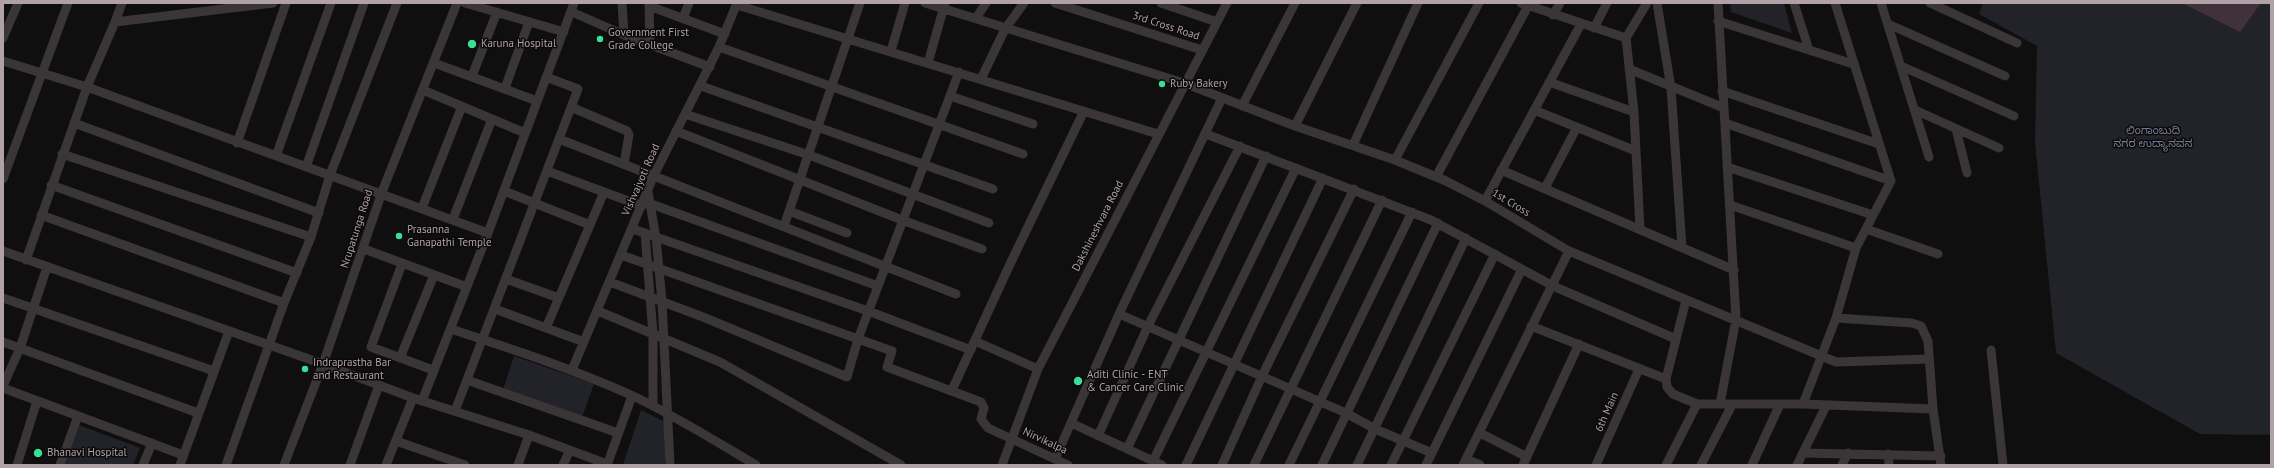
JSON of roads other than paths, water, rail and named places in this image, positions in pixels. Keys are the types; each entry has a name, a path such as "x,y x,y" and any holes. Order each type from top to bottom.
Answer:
{"street":[{"path":"3,38 18,3"},
{"path":"3,179 68,3"},
{"path":"26,260 51,185 87,86 122,3"},
{"path":"115,22 273,3"},
{"path":"237,143 286,3"},
{"path":"276,156 331,3"},
{"path":"306,167 364,3"},
{"path":"226,465 284,303 311,237 330,175 397,3"},
{"name":"Nrupatunga Road","path":"284,465 323,364 364,250 382,192 457,3"},
{"path":"466,3 564,32"},
{"path":"422,401 488,233 546,77 572,12 574,3"},
{"path":"622,3 624,35"},
{"path":"683,18 689,3"},
{"path":"784,226 849,39 860,3"},
{"path":"891,52 905,3"},
{"name":"1st Cross","path":"925,3 944,6 1005,29 1184,83 1295,126 1395,160 1485,200 1569,251 1836,362 1929,359"},
{"path":"976,18 986,3"},
{"path":"980,79 1005,29 1024,3"},
{"name":"3rd Cross Road","path":"1055,3 1202,50"},
{"path":"1161,3 1217,22"},
{"name":"Dakshineshvara Road","path":"1002,465 1038,369 1184,83 1227,3"},
{"path":"1242,106 1295,3"},
{"path":"1295,126 1357,3"},
{"path":"1353,145 1418,3"},
{"path":"1395,160 1479,3"},
{"path":"1553,15 1560,3"},
{"path":"1594,28 1607,3"},
{"path":"1640,229 1634,112 1626,38 1647,3"},
{"path":"1657,3 1671,88 1682,247"},
{"path":"1718,3 1736,320 1720,404"},
{"path":"1794,3 1809,50"},
{"path":"1803,404 1836,318 1856,248 1891,181 1835,3"},
{"path":"1881,3 1929,157"},
{"path":"1930,3 2016,43"},
{"path":"737,4 1158,134"},
{"name":"Vishvajyoti Road","path":"572,370 621,255 633,229 647,205 648,192 654,175 710,67 737,4"},
{"path":"1436,177 1524,4 1553,15 1626,38"},
{"path":"650,45 649,5 725,34"},
{"path":"928,63 944,6"},
{"path":"472,76 497,12"},
{"path":"572,12 624,35 710,67"},
{"path":"1718,21 1853,64"},
{"path":"505,88 529,22"},
{"path":"1485,200 1581,24"},
{"path":"1888,24 2005,76"},
{"path":"719,47 1022,154"},
{"path":"3,61 42,74 87,86 237,143 382,192 488,233"},
{"path":"434,64 472,76 537,101"},
{"path":"1901,66 2014,116"},
{"path":"1629,69 1671,88 1724,108"},
{"path":"610,282 662,301 847,377 868,311 959,72"},
{"path":"455,411 578,89 546,77"},
{"path":"1549,82 1634,112"},
{"path":"700,86 818,129 993,189"},
{"path":"423,90 525,133"},
{"path":"1722,91 1879,144"},
{"path":"950,96 1033,124"},
{"path":"1055,459 1120,314 1222,98"},
{"path":"422,208 462,106"},
{"path":"571,107 627,131 629,135 624,164"},
{"path":"1534,110 1636,151"},
{"path":"1914,110 1999,148"},
{"path":"621,255 659,270 892,351 887,367 952,390 1084,111"},
{"path":"685,114 809,155 913,193 989,223"},
{"path":"453,219 492,119"},
{"path":"74,123 319,213"},
{"path":"1724,123 1891,181"},
{"path":"1544,188 1577,127"},
{"path":"1956,129 1967,173"},
{"path":"676,131 902,220 982,249"},
{"path":"1206,134 1354,189 1438,223 1553,286 1676,339"},
{"path":"559,139 956,294"},
{"path":"1098,436 1148,326 1240,146"},
{"path":"62,154 311,237"},
{"path":"1127,449 1266,156"},
{"path":"1727,167 1873,215"},
{"path":"1153,461 1296,168"},
{"path":"1501,170 1734,270"},
{"path":"547,171 878,286"},
{"path":"1186,465 1233,363 1323,178"},
{"path":"51,185 297,273"},
{"path":"1222,465 1262,376 1354,189"},
{"path":"504,191 590,225"},
{"path":"546,328 604,192"},
{"path":"1254,465 1382,200"},
{"path":"647,205 656,238 662,301 670,465"},
{"path":"1730,205 1856,248"},
{"path":"789,211 847,233"},
{"path":"1289,465 1412,212"},
{"path":"41,215 284,303"},
{"path":"1322,465 1438,223"},
{"path":"633,229 1038,369"},
{"path":"1866,229 1938,254"},
{"path":"645,233 649,266 653,334 653,406"},
{"path":"1357,465 1376,429 1466,238"},
{"path":"364,250 467,287"},
{"path":"3,251 323,364 413,398 529,435 607,465 632,396"},
{"path":"1480,465 1465,462 1569,251"},
{"path":"1391,465 1495,254"},
{"path":"402,264 371,347 434,370"},
{"path":"47,267 20,348 3,387 184,455"},
{"path":"1426,465 1522,269"},
{"path":"400,358 434,275"},
{"path":"506,279 559,298"},
{"path":"3,298 214,371"},
{"path":"1686,300 1666,379 1667,387 1673,394 1697,404 1803,404 1933,409"},
{"path":"495,309 584,342"},
{"path":"598,310 720,362 901,465"},
{"path":"1120,314 1207,351 1346,413 1376,429 1432,453"},
{"path":"1803,453 1888,454 1941,461 1933,409 1928,340 1921,326 1904,322 1836,318"},
{"path":"1531,326 1579,344 1639,370 1666,379"},
{"path":"451,329 572,370 632,396 667,413 756,465"},
{"path":"180,465 229,331"},
{"path":"3,342 198,413"},
{"path":"1480,433 1525,461 1579,344"},
{"path":"1991,350 2003,465"},
{"name":"6th Main","path":"1596,465 1639,370"},
{"path":"467,380 618,433"},
{"path":"350,465 379,385"},
{"name":"Nirvikalpa","path":"952,390 981,402 984,405 981,419 983,424 1068,465"},
{"path":"386,465 413,398"},
{"path":"17,465 37,401"},
{"path":"1666,465 1697,404"},
{"path":"1752,465 1780,404"},
{"path":"1701,465 1732,405"},
{"path":"1797,465 1826,406"},
{"path":"60,465 78,416"},
{"path":"1071,423 1162,465"},
{"path":"518,465 529,435"},
{"path":"396,441 439,461 465,465"},
{"path":"143,465 152,443"},
{"path":"563,465 570,450"},
{"path":"1842,465 1848,453"},
{"path":"1888,454 1889,465"}],"place":[{"name":"Government First Grade College","path":"600,39"},
{"name":"Karuna Hospital","path":"472,44"},
{"name":"Ruby Bakery","path":"1162,84"},
{"name":"Prasanna Ganapathi Temple","path":"399,236"},
{"name":"Indraprastha Bar and Restaurant","path":"305,369"},
{"name":"Aditi Clinic - ENT & Cancer Care Clinic","path":"1078,381"},
{"name":"Bhanavi Hospital","path":"38,453"}],"park label":[{"name":"ಲಿಂಗಾಂಬುದಿ ನಗರ ಉದ್ಯಾನವನ","path":"2153,137"}]}
